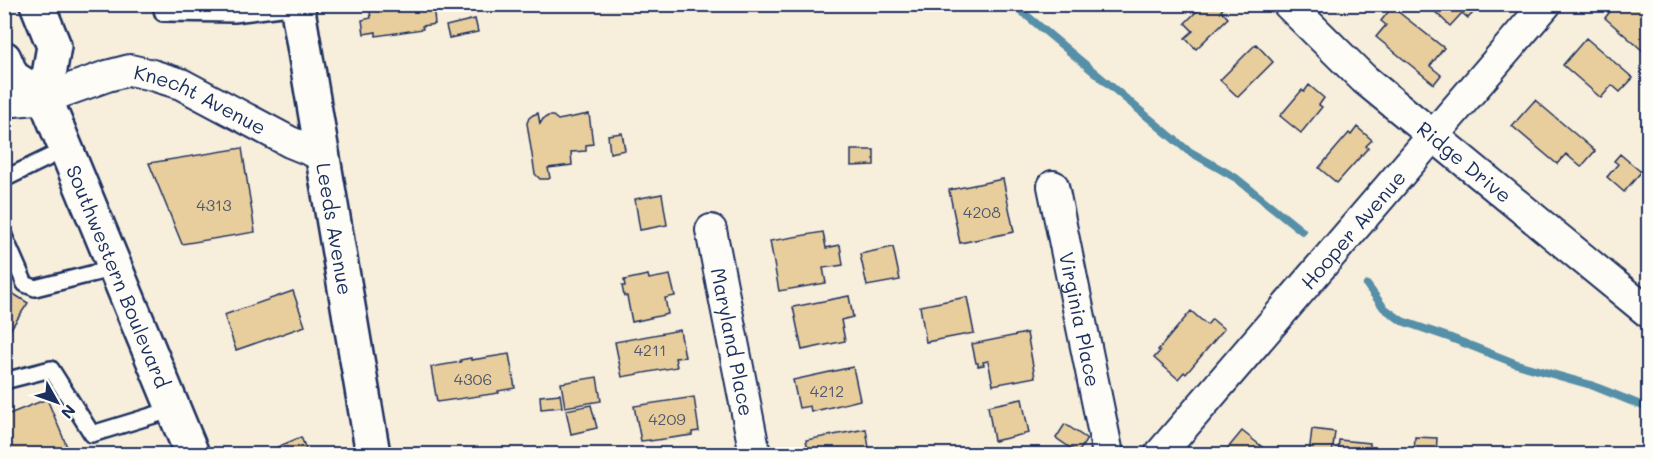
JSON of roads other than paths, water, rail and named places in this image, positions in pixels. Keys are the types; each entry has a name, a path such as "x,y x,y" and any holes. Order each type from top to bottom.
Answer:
{"main road":[{"path":"4,58 12,77 45,98 54,46 37,4"},
{"name":"Leeds Avenue","path":"297,5 373,454"},
{"name":"Southwestern Boulevard","path":"45,98 192,454"}],"street":[{"name":"Ridge Drive","path":"1288,4 1364,79 1648,312"},
{"name":"Hooper Avenue","path":"1160,454 1546,4"},
{"name":"Knecht Avenue","path":"4,102 45,98 130,70 181,84 290,142 322,155"},
{"name":"Virginia Place","path":"1053,186 1108,454"},
{"name":"Maryland Place","path":"711,230 755,454"}],"lane":[{"path":"160,4 162,13 234,14 297,5"},
{"path":"4,179 66,149"},
{"path":"4,236 25,284 35,288 116,268"},
{"path":"4,381 51,369 92,434 174,409"}],"waterway":[{"path":"1013,4 1187,150 1236,178 1302,231"},
{"path":"1367,285 1384,308 1402,321 1517,364 1591,385 1648,408"}]}
